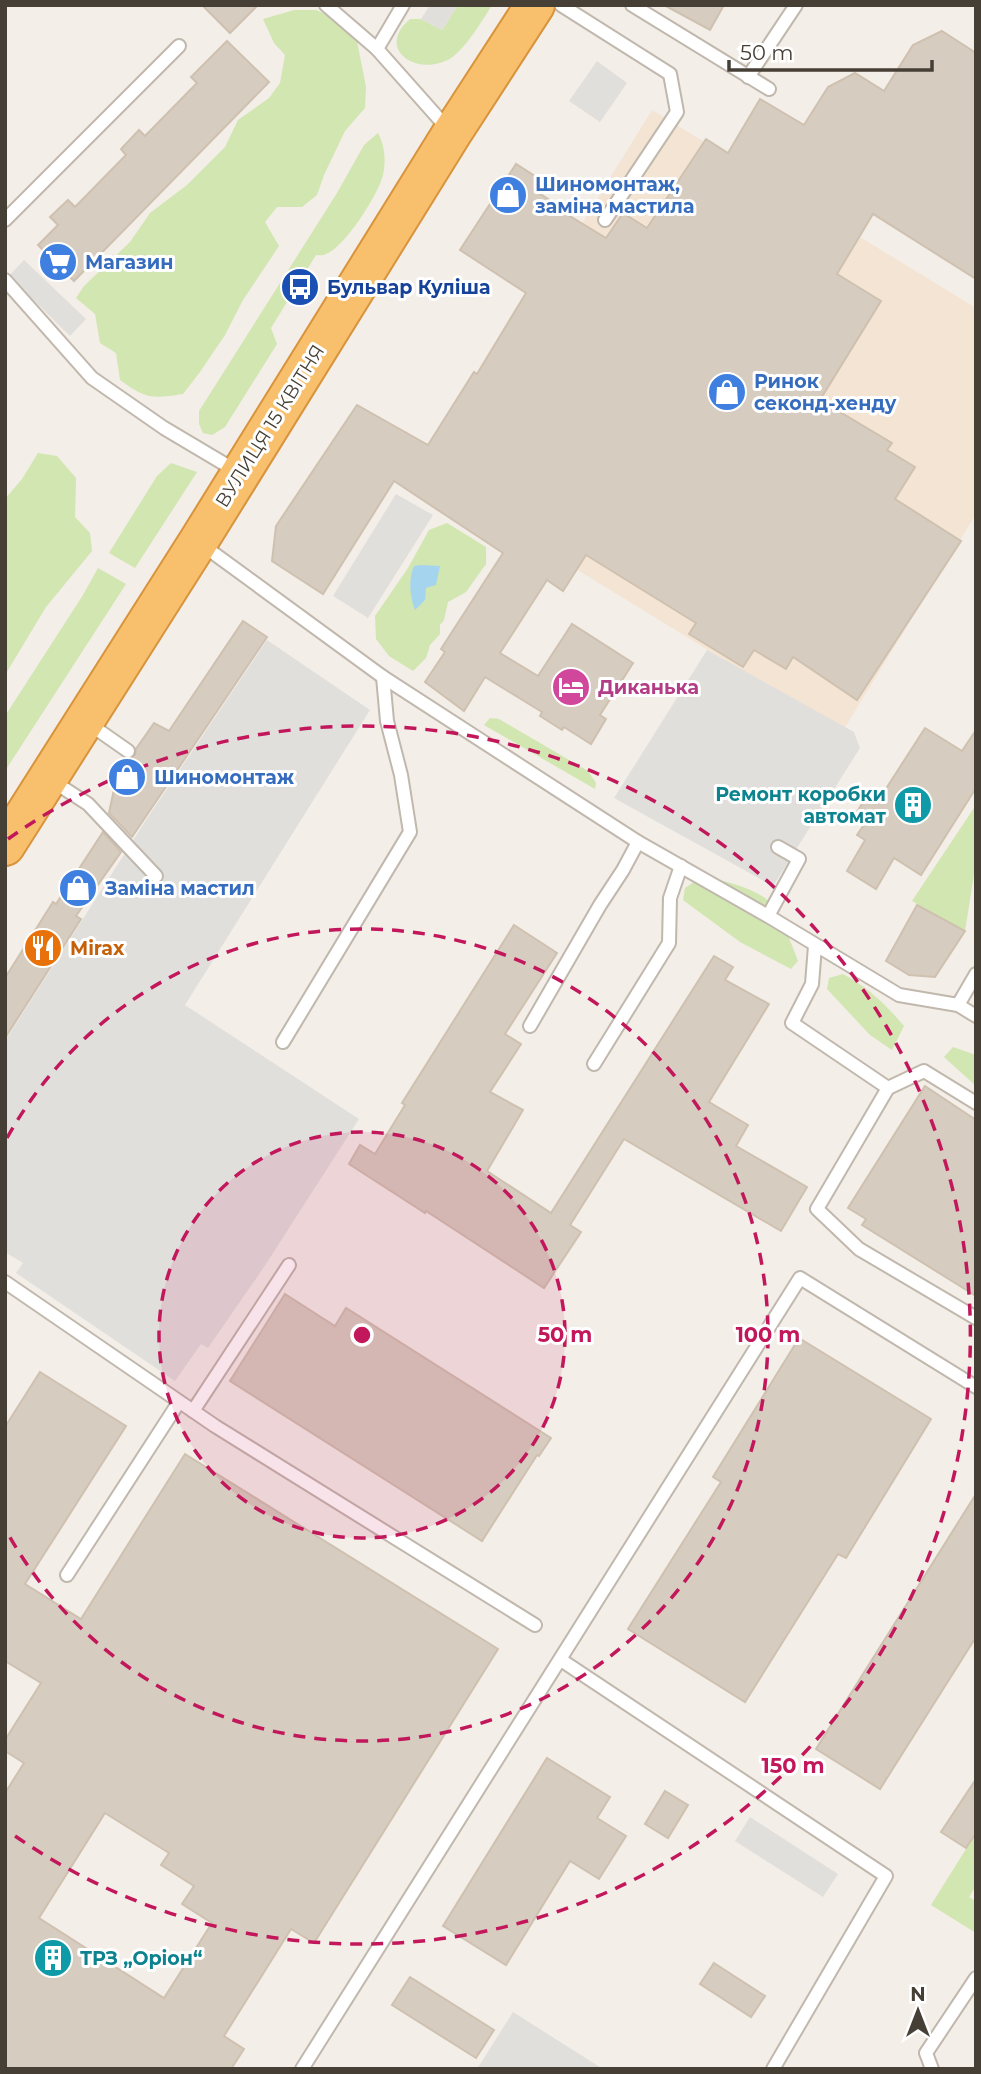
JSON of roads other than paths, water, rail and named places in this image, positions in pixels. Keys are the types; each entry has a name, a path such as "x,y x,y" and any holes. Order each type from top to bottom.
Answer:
{"highway":[{"name":"ВУЛИЦЯ 15 КВІТНЯ","path":"5,846 535,5"}],"lane":[{"path":"326,5 377,49 452,133"},
{"path":"377,49 403,5"},
{"path":"561,5 670,74 677,112 606,220"},
{"path":"632,5 769,89"},
{"path":"748,77 796,5"},
{"path":"5,220 179,46"},
{"path":"5,280 92,378 164,428 240,474"},
{"path":"198,542 383,677 638,842 899,995 958,1005 976,1016"},
{"path":"283,1042 410,832 401,775 387,721 383,677"},
{"path":"84,721 128,751"},
{"path":"48,778 88,804 156,876"},
{"path":"530,1026 638,842"},
{"path":"768,916 799,859 778,847"},
{"path":"594,1064 669,943 670,898 681,866"},
{"path":"815,946 811,984 792,1023 888,1088"},
{"path":"958,1005 976,974"},
{"path":"976,1103 924,1070 888,1088 817,1209 859,1249 976,1318"},
{"path":"193,1411 289,1265"},
{"path":"302,2069 800,1278 976,1387"},
{"path":"5,1282 179,1402 535,1625"},
{"path":"67,1575 179,1402"},
{"path":"561,1660 887,1876 773,2069"},
{"path":"932,2069 926,2053 976,1978"}],"water":[{"path":"414,566 440,566 436,585 426,588 425,600 415,610 410,582"}],"place":[{"name":"Шиномонтаж, заміна мастила","path":"508,195"},
{"name":"Магазин","path":"58,262"},
{"name":"Бульвар Куліша","path":"300,287"},
{"name":"Ринок секонд-хенду","path":"727,392"},
{"name":"Диканька","path":"571,687"},
{"name":"Шиномонтаж","path":"127,777"},
{"name":"Ремонт коробки автомат","path":"913,805"},
{"name":"Заміна мастил","path":"78,888"},
{"name":"Mirax","path":"43,948"},
{"name":"ТРЗ „Оріон“","path":"53,1958"}]}
